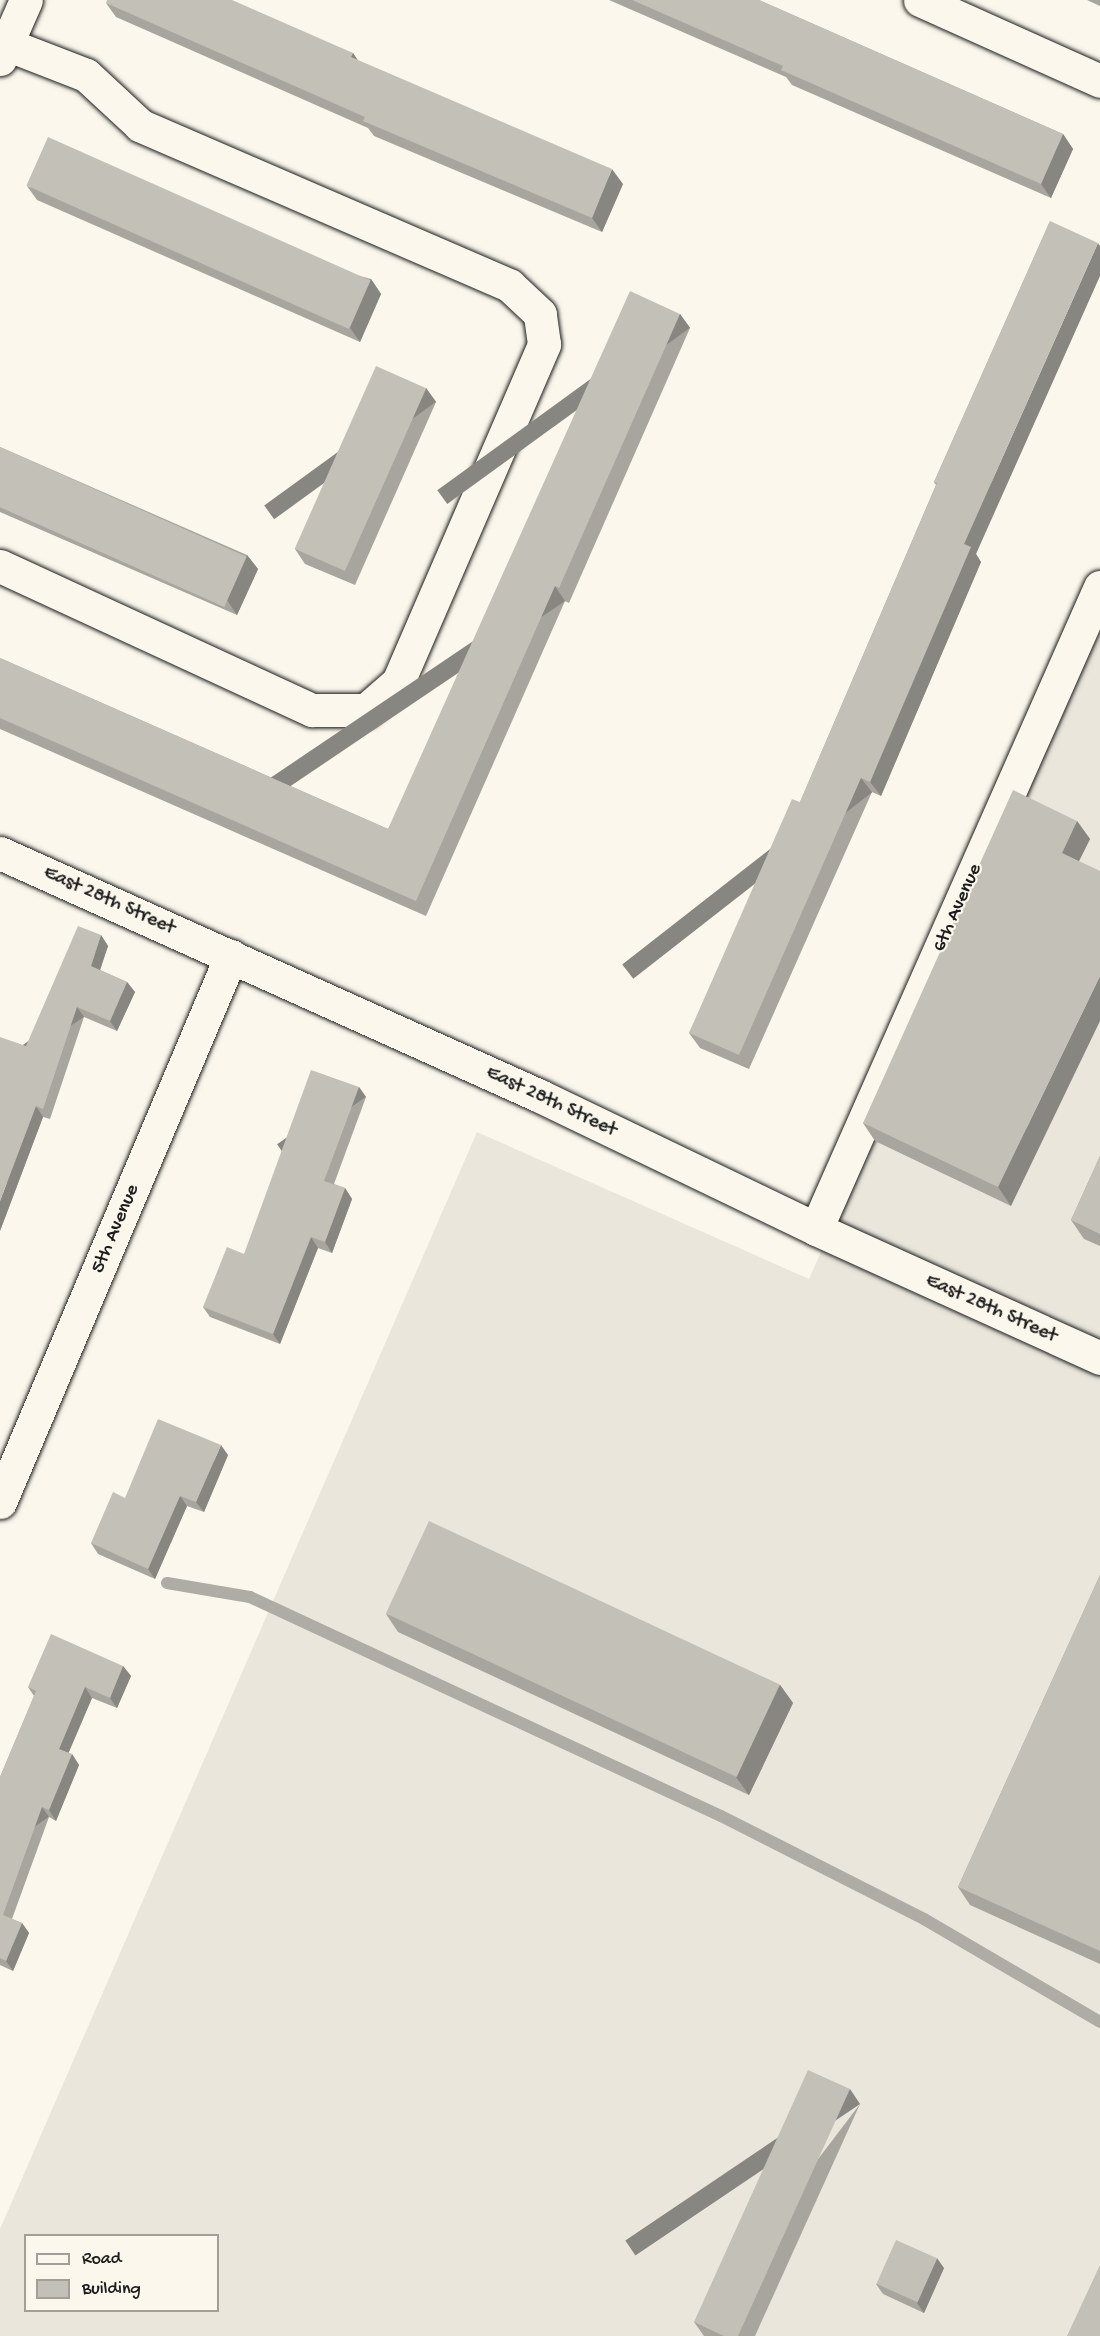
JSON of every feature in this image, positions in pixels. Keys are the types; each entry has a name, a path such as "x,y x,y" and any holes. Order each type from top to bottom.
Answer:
{"street":[{"path":"0,567 312,710 366,710 398,682 544,344 540,314 509,285 140,125 86,75 3,52 26,0"},
{"path":"920,0 1100,81"},
{"name":"6th Avenue","path":"816,1229 1100,587"},
{"name":"East 28th Street","path":"0,853 540,1096 816,1229 1100,1358"},
{"name":"5th Avenue","path":"0,1502 231,956"}],"shaded area":[{"path":"1100,626 1100,2336 0,2336 0,2229 477,1132 809,1279"}],"building":[{"path":"107,0 232,0 353,53 351,57 612,169 592,218 363,121 365,117 106,3"},
{"path":"632,0 759,0 1063,134 1041,184 781,70 783,66"},
{"path":"48,137 370,281 349,329 26,185"},
{"path":"1050,221 1098,243 964,544 971,547 870,782 861,778 739,1055 689,1033 792,799 800,802 937,483 934,482"},
{"path":"630,291 680,314 559,588 555,586 416,901 0,718 0,658 388,829"},
{"path":"376,366 426,388 345,571 295,549"},
{"path":"0,447 247,557 224,607 0,507"},
{"path":"1013,790 1077,821 1062,853 1100,871 1100,976 998,1187 863,1123"},
{"path":"78,926 101,935 91,966 127,982 110,1021 77,1007 43,1109 36,1106 0,1201 0,1037 26,1046"},
{"path":"311,1070 359,1087 324,1181 345,1188 325,1242 311,1237 273,1334 203,1307 227,1247 244,1254"},
{"path":"1100,1156 1100,1234 1071,1220"},
{"path":"158,1419 221,1445 196,1502 180,1496 148,1569 91,1543 113,1492 125,1498"},
{"path":"429,1521 780,1685 737,1777 386,1613"},
{"path":"1100,1575 1100,1951 958,1887"},
{"path":"51,1634 123,1666 110,1698 85,1687 59,1749 72,1754 49,1810 42,1807 3,1915 22,1923 6,1961 0,1958 0,1777 36,1691 28,1687"},
{"path":"808,2070 850,2089 738,2336 724,2336 694,2322"},
{"path":"896,2240 937,2258 918,2302 876,2284"},
{"path":"1100,2265 1100,2336 1067,2336"}],"waterway":[{"path":"167,1583 250,1597 721,1816 924,1919 1100,2022"}]}
